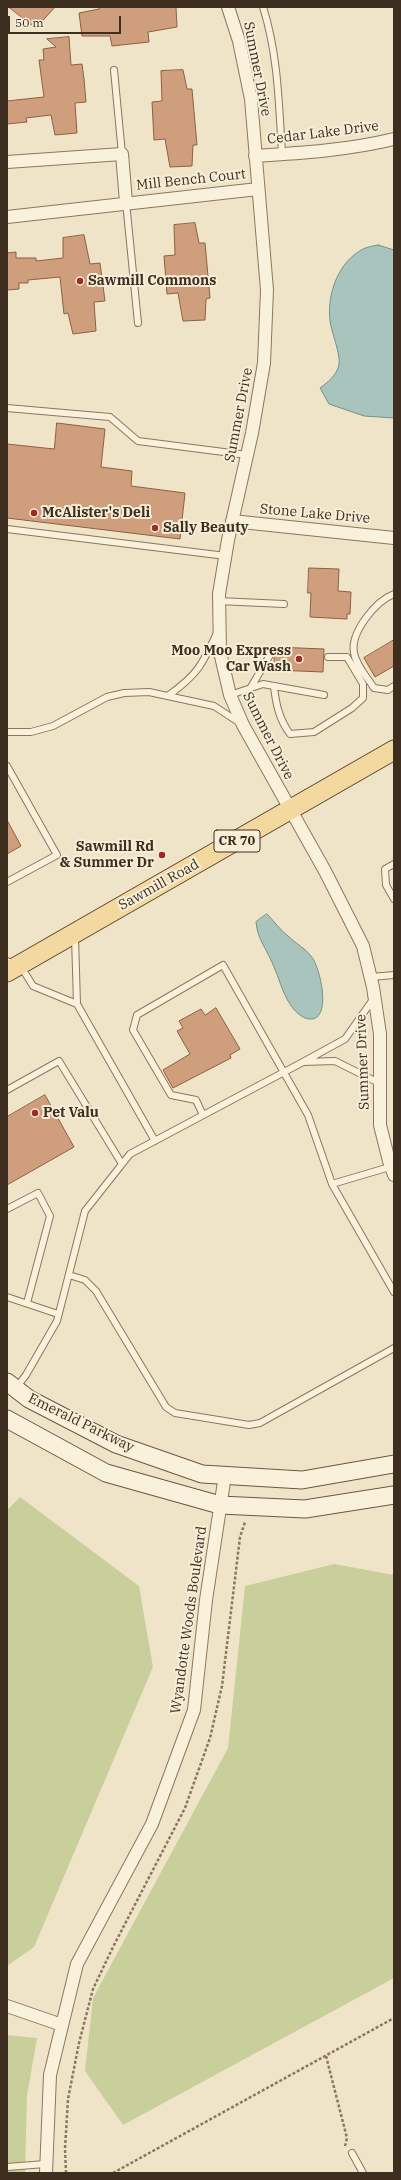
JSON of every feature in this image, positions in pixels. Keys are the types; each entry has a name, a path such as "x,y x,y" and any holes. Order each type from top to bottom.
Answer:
{"main road":[{"name":"Sawmill Road","path":"11,966 75,933 394,750"},
{"name":"Emerald Parkway","path":"11,1385 29,1399 116,1444 202,1474 302,1480 394,1464"},
{"path":"7,1419 106,1473 220,1505 305,1509 394,1495"}],"street":[{"name":"Summer Drive","path":"228,7 239,41 251,99 267,290 264,363 247,455 232,521 218,601 218,632 220,652 230,694 243,725 363,946 375,997 380,1034 380,1125 393,1169"},
{"name":"Cedar Lake Drive","path":"255,156 370,145 394,139"},
{"path":"7,162 122,154"},
{"name":"Mill Bench Court","path":"122,154 126,202"},
{"name":"Mill Bench Court","path":"7,217 126,202 258,188"},
{"name":"Stone Lake Drive","path":"232,521 394,538"},
{"name":"Wyandotte Woods Boulevard","path":"46,2169 50,2075 77,1964 152,1824 194,1710 206,1600 225,1475"},
{"path":"7,2006 62,2025"}],"lane":[{"path":"263,7 271,35 277,85 282,154"},
{"path":"114,70 122,154"},
{"path":"126,202 138,323"},
{"path":"7,408 110,417 138,441 247,455"},
{"path":"7,529 226,556"},
{"path":"394,594 370,611 353,642 354,653 359,664 374,688 388,690 394,686"},
{"path":"218,601 284,604"},
{"path":"169,695 191,679 202,664 218,632"},
{"path":"251,687 270,655"},
{"path":"274,687 276,705 290,734 314,732 352,708 363,698 363,684 347,657 328,657"},
{"path":"230,694 263,684 324,695"},
{"path":"7,732 31,732 53,726 107,697 124,693 149,692 169,695 214,706 243,725"},
{"path":"7,766 57,855 7,882"},
{"path":"394,864 385,869 386,885 394,899"},
{"path":"75,933 77,1004 155,1141"},
{"path":"203,1115 196,1100 171,1094 133,1030 137,1015 223,965 308,1115 332,1184 394,1292"},
{"path":"11,966 33,986 77,1004"},
{"path":"371,977 394,975"},
{"path":"11,1385 26,1375 56,1321 85,1211 130,1154 345,1039 375,997"},
{"path":"7,1090 59,1061 122,1164"},
{"path":"303,1062 335,1061 379,1082"},
{"path":"332,1184 393,1169"},
{"path":"7,1209 38,1193 50,1216 27,1303"},
{"path":"69,1275 85,1280 96,1291 166,1407 175,1414 249,1425 260,1424 394,1348"},
{"path":"7,1297 58,1314"},
{"path":"352,2153 364,2173"},
{"path":"7,2167 46,2169"}],"path":[{"path":"66,2173 65,2149 68,2099 79,2043 93,1989 112,1948 185,1808 210,1738 222,1686 240,1537 245,1522"},
{"path":"113,2173 394,2018"},
{"path":"326,2056 347,2138 344,2151 352,2153"}],"green space":[{"path":"20,1497 139,1586 153,1667 34,1947 7,1966 7,1510"},
{"path":"334,1564 394,1575 394,1978 123,2125 85,2071 93,1998 228,1748 245,1586"},
{"path":"7,2035 37,2038 27,2096 25,2173 7,2173"}],"water":[{"path":"378,245 394,250 394,418 364,416 329,404 320,388 334,376 339,365 339,355 330,320 330,300 336,280 341,270 354,255 365,248"},
{"path":"267,914 285,934 309,953 315,962 323,995 320,1014 314,1019 302,1017 293,1009 284,993 272,961 258,934 256,922"}],"building":[{"path":"9,7 55,7 36,28"},
{"path":"99,7 176,7 177,27 148,32 149,42 112,46 110,36 82,36 79,13 99,9"},
{"path":"69,37 71,65 82,64 86,102 75,103 77,133 55,135 51,115 26,118 27,122 7,124 7,101 44,97 39,60 44,60 43,49 56,47 47,39"},
{"path":"183,70 187,89 192,89 197,145 193,145 192,166 170,167 165,139 154,140 152,102 162,101 161,71"},
{"name":"Sawmill Commons","path":"195,223 199,243 205,243 210,298 206,299 205,320 183,321 178,293 167,294 164,256 175,255 174,225"},
{"name":"Sawmill Commons","path":"84,235 90,264 100,263 105,301 94,302 96,331 73,334 68,313 64,314 60,277 28,280 28,283 19,283 19,289 7,290 7,253 16,252 16,258 36,258 36,261 63,258 63,238"},
{"path":"57,423 105,429 101,467 132,471 131,486 185,493 180,539 7,518 7,444 54,449"},
{"path":"309,568 339,569 338,591 351,592 350,614 347,614 347,619 310,617 311,593 308,593"},
{"path":"394,640 394,666 375,677 364,658"},
{"name":"Moo Moo Express Car Wash","path":"275,647 324,649 323,672 274,670"},
{"path":"7,820 21,846 7,854"},
{"path":"216,1008 240,1049 230,1055 231,1058 173,1088 163,1070 190,1054 177,1031 183,1028 179,1021 201,1009 205,1015"},
{"path":"45,1095 74,1147 7,1185 7,1117"}],"place":[{"name":"Sawmill Commons","path":"80,281"},
{"name":"McAlister's Deli","path":"34,513"},
{"name":"Sally Beauty","path":"155,528"},
{"name":"Moo Moo Express Car Wash","path":"299,659"},
{"name":"Sawmill Rd & Summer Dr","path":"162,855"},
{"name":"Pet Valu","path":"35,1113"}]}
